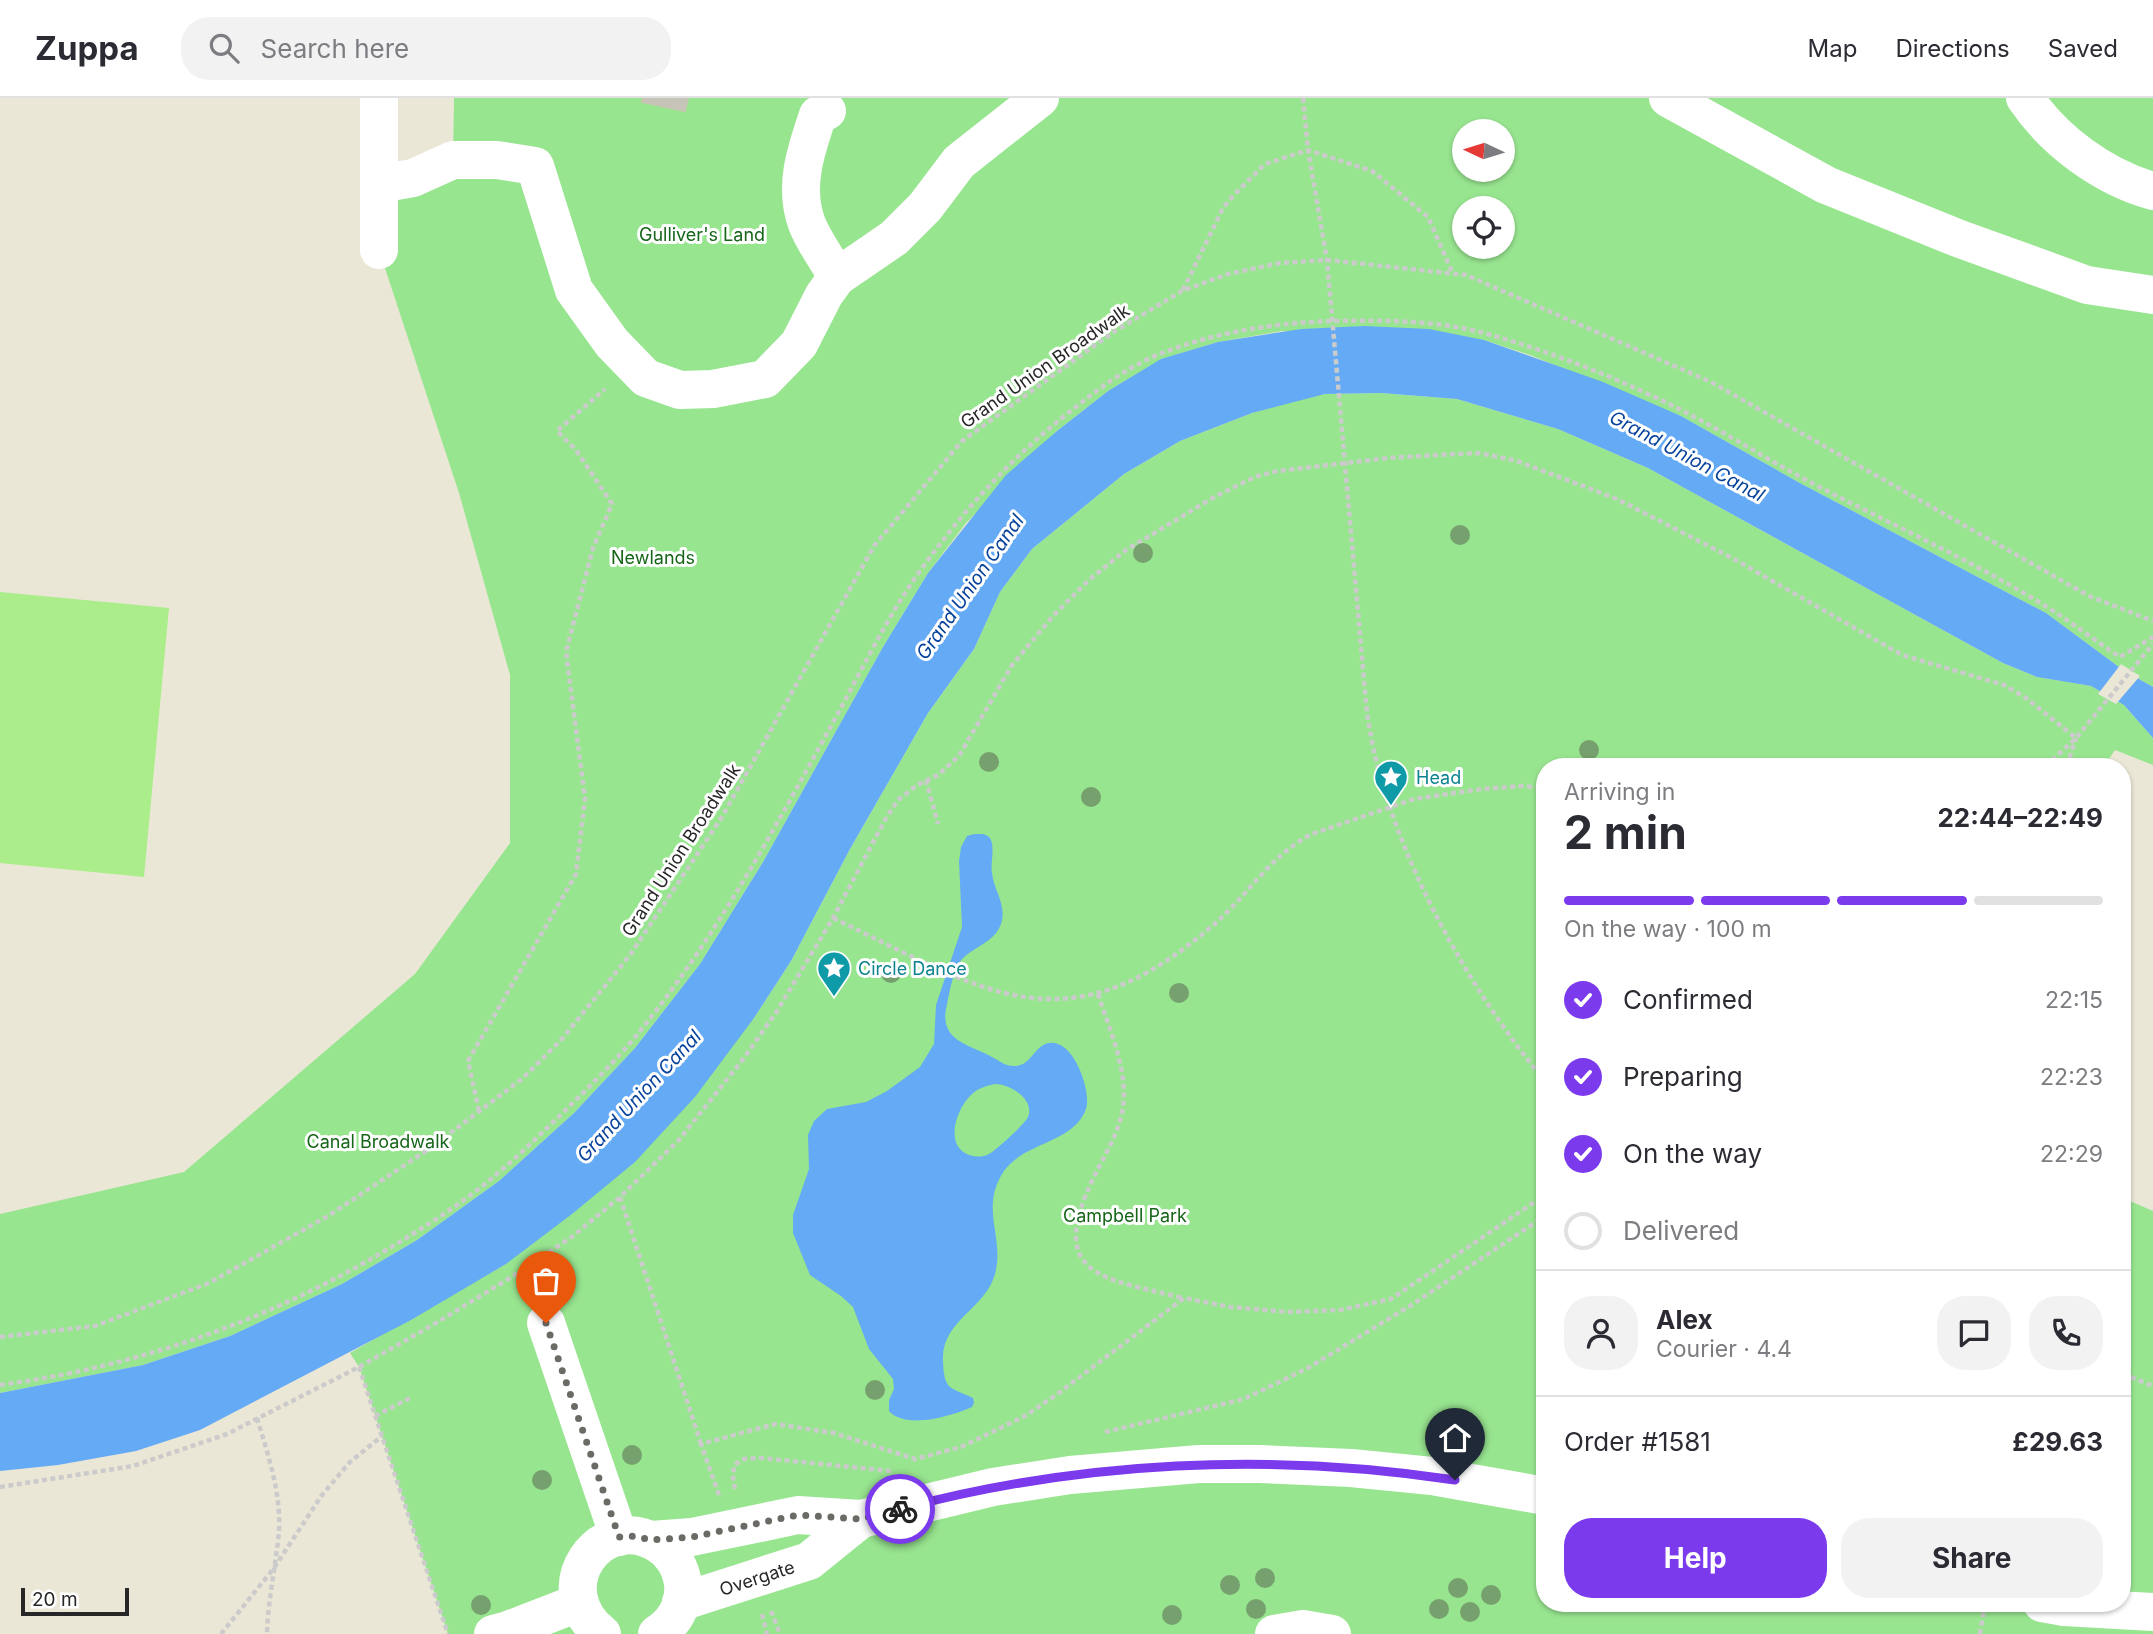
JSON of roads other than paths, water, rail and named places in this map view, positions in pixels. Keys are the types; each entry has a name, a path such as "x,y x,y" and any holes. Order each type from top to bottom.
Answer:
{"street":[{"path":"379,98 379,250"},
{"path":"379,184 413,178 453,160 498,160 535,166 574,290 612,343 646,378 680,390 713,389 765,379 799,344 824,295 837,277 894,238 925,207 959,162 1040,98"},
{"path":"1668,98 1826,185 1960,239 2087,285 2153,295"},
{"path":"2025,98 2074,152 2134,186 2153,191"},
{"path":"827,111 818,116 807,148 800,187 807,224 837,277"},
{"path":"546,1323 635,1539"},
{"name":"Overgate","path":"635,1539 692,1537 798,1515 861,1519 993,1487 1070,1475 1199,1464 1351,1468 1432,1476 1536,1494"},
{"name":"Overgate","path":"673,1621 755,1579 809,1561 861,1519"},
{"path":"602,1634 584,1616 578,1603 577,1586 581,1569 590,1554 603,1543 635,1539 664,1548 674,1559 683,1587 673,1621"},
{"path":"493,1634 578,1603"},
{"path":"2131,1611 2153,1612"},
{"path":"1274,1634 1303,1629 1332,1634"}],"water":[{"name":"Grand Union Canal","path":"1364,326 1429,329 1484,340 1603,382 1681,416 1798,482 2046,613 2123,670 2153,687 2153,738 2124,705 2091,686 2037,677 2003,663 1648,468 1558,429 1457,399 1381,393 1325,394 1252,413 1180,441 1124,474 1032,549 1000,592 974,649 928,713 850,849 791,961 754,1018 695,1097 635,1162 506,1264 411,1320 200,1430 136,1451 58,1465 0,1471 0,1393 143,1365 230,1336 342,1284 417,1240 499,1181 574,1113 635,1048 700,964 763,862 883,647 928,573 1006,475 1057,431 1108,391 1161,359 1218,342 1301,329"},
{"path":"984,834 991,840 993,880 1001,904 1002,917 998,931 959,963 946,1009 945,1020 948,1028 952,1035 966,1045 1012,1066 1026,1062 1044,1045 1058,1044 1066,1049 1079,1067 1087,1101 1080,1120 1071,1129 1013,1161 997,1185 993,1198 997,1248 995,1274 982,1297 949,1335 944,1347 943,1361 947,1383 973,1398 972,1407 929,1420 906,1420 889,1411 889,1400 894,1389 893,1379 869,1349 853,1307 810,1275 793,1233 793,1215 809,1169 808,1135 814,1121 827,1109 866,1102 887,1091 920,1067 934,1044 936,1005 962,927 959,861 961,847 967,836","holes":["995,1084 1014,1090 1025,1099 1028,1104 1028,1117 1010,1137 989,1154 977,1157 964,1152 955,1138 960,1110 976,1091"]}],"place":[{"name":"Head","path":"1391,807"},
{"name":"Circle Dance","path":"834,998"}],"park label":[{"name":"Gulliver's Land","path":"702,234"},
{"name":"Newlands","path":"653,557"},
{"name":"Canal Broadwalk","path":"378,1141"},
{"name":"Campbell Park","path":"1125,1215"}]}
